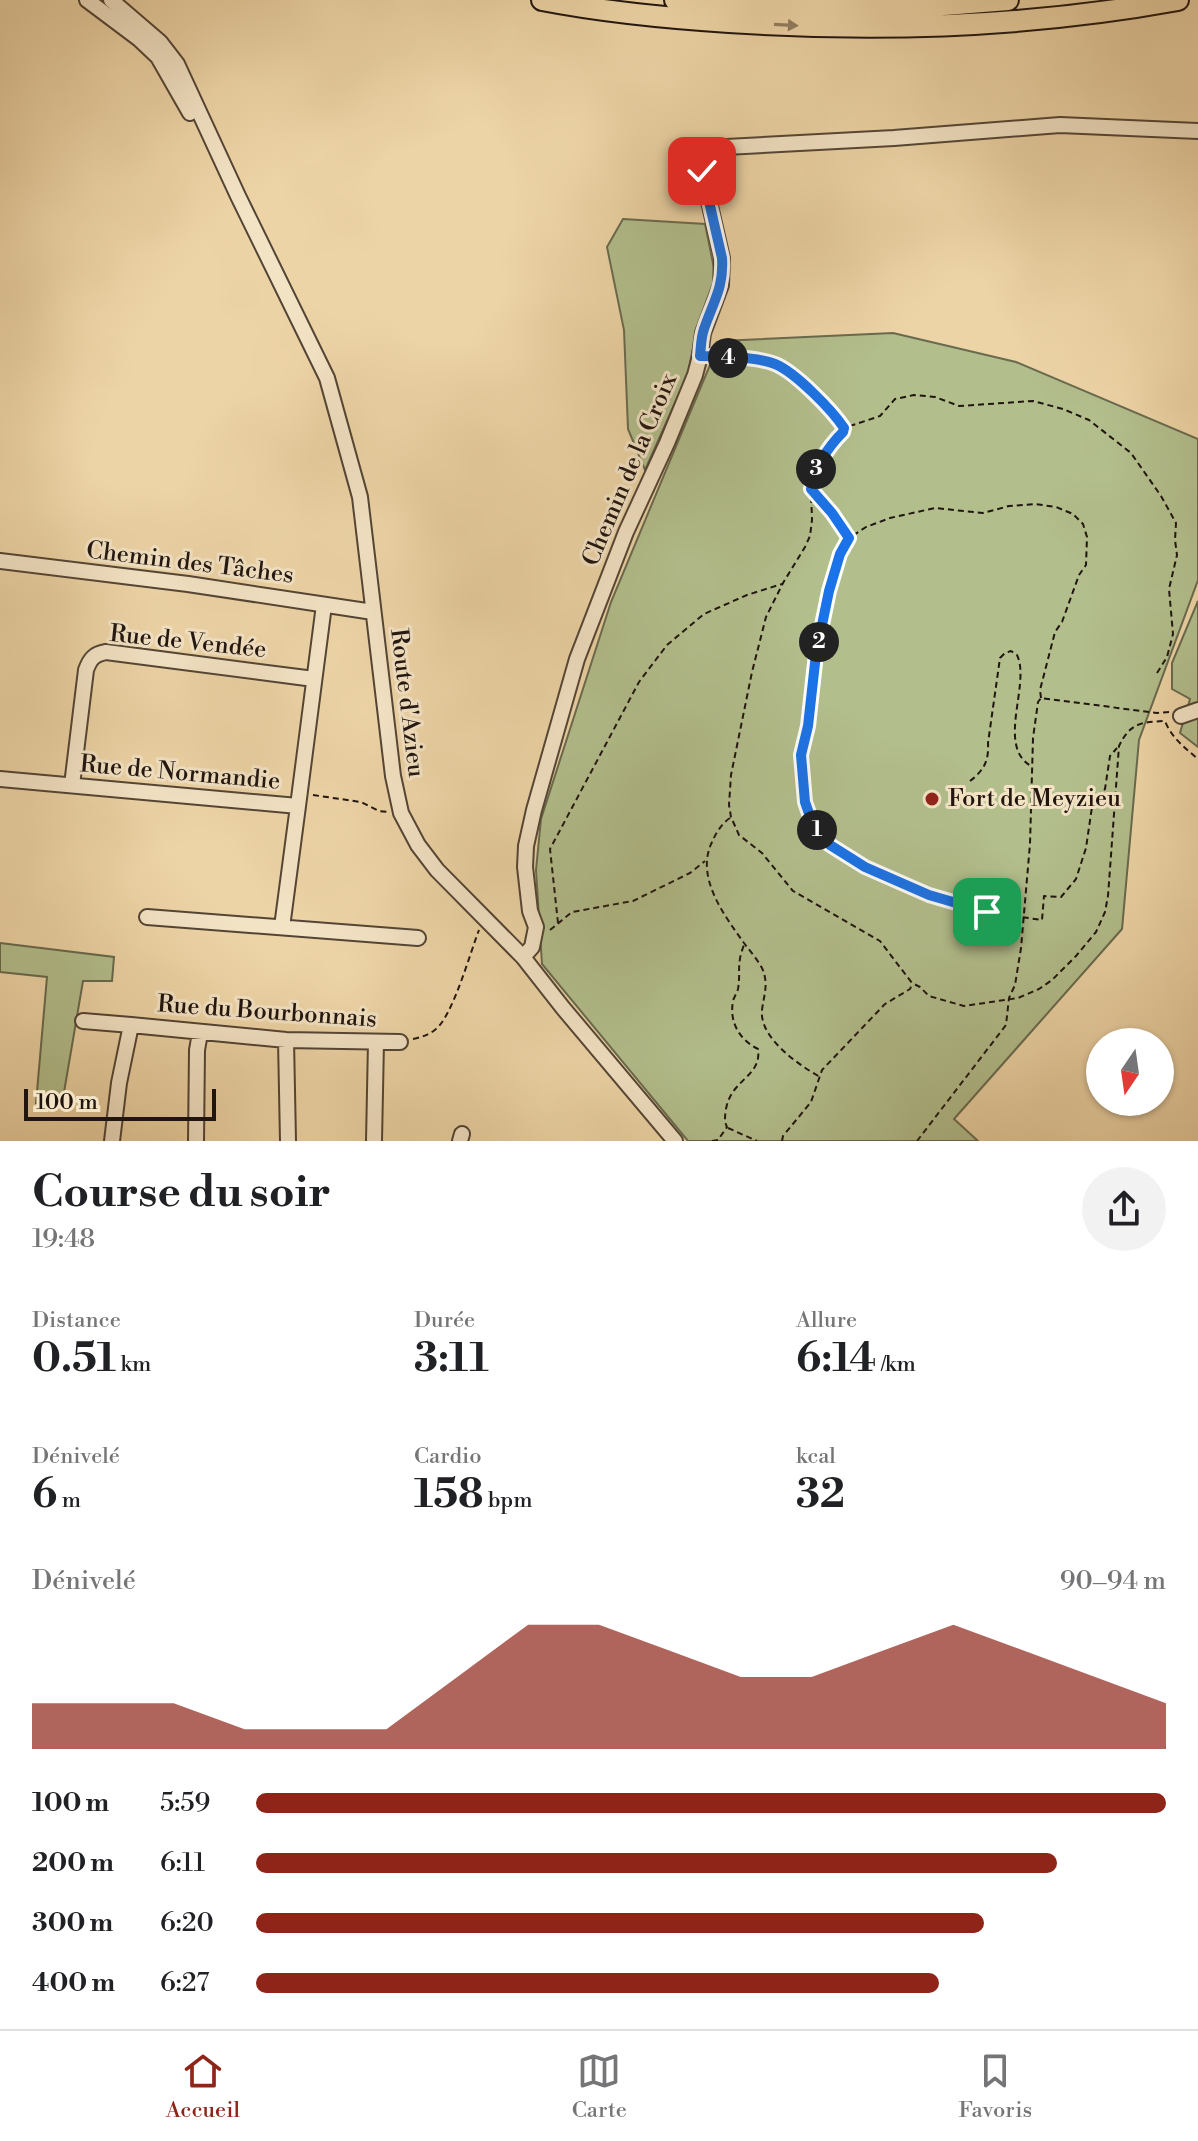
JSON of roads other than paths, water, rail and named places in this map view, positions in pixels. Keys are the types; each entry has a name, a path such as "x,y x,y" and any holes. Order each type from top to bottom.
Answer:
{"highway":[{"path":"542,0 664,18 845,28 1021,21 1178,0"},
{"path":"675,0 745,7 881,10 1008,0"}],"street":[{"name":"Route d'Azieu","path":"87,0 158,57 238,196"},
{"name":"Route d'Azieu","path":"111,0 160,42 177,64 327,378 360,497 393,776 401,813 418,845 437,870 523,957 675,1141"},
{"name":"Chemin de la Croix","path":"523,957 532,947 536,927 530,911 526,846 577,659 626,532 695,375 703,333 721,285 722,258 702,171 702,155 707,148 1060,125 1198,131"},
{"name":"Chemin des Tâches","path":"0,561 373,612"},
{"name":"Rue de Normandie","path":"0,779 299,800 324,605"},
{"name":"Rue de Vendée","path":"72,785 86,670 96,653 314,679"},
{"path":"1176,714 1198,710"},
{"path":"282,927 299,800"},
{"path":"147,917 418,938"},
{"name":"Rue du Bourbonnais","path":"83,1021 286,1040 400,1042"},
{"name":"Rue du Bourbonnais","path":"112,1141 119,1083 131,1025"},
{"path":"196,1141 200,1033"},
{"path":"286,1040 288,1141"},
{"path":"374,1141 376,1042"}],"place":[{"name":"Fort de Meyzieu","path":"932,799"}]}
